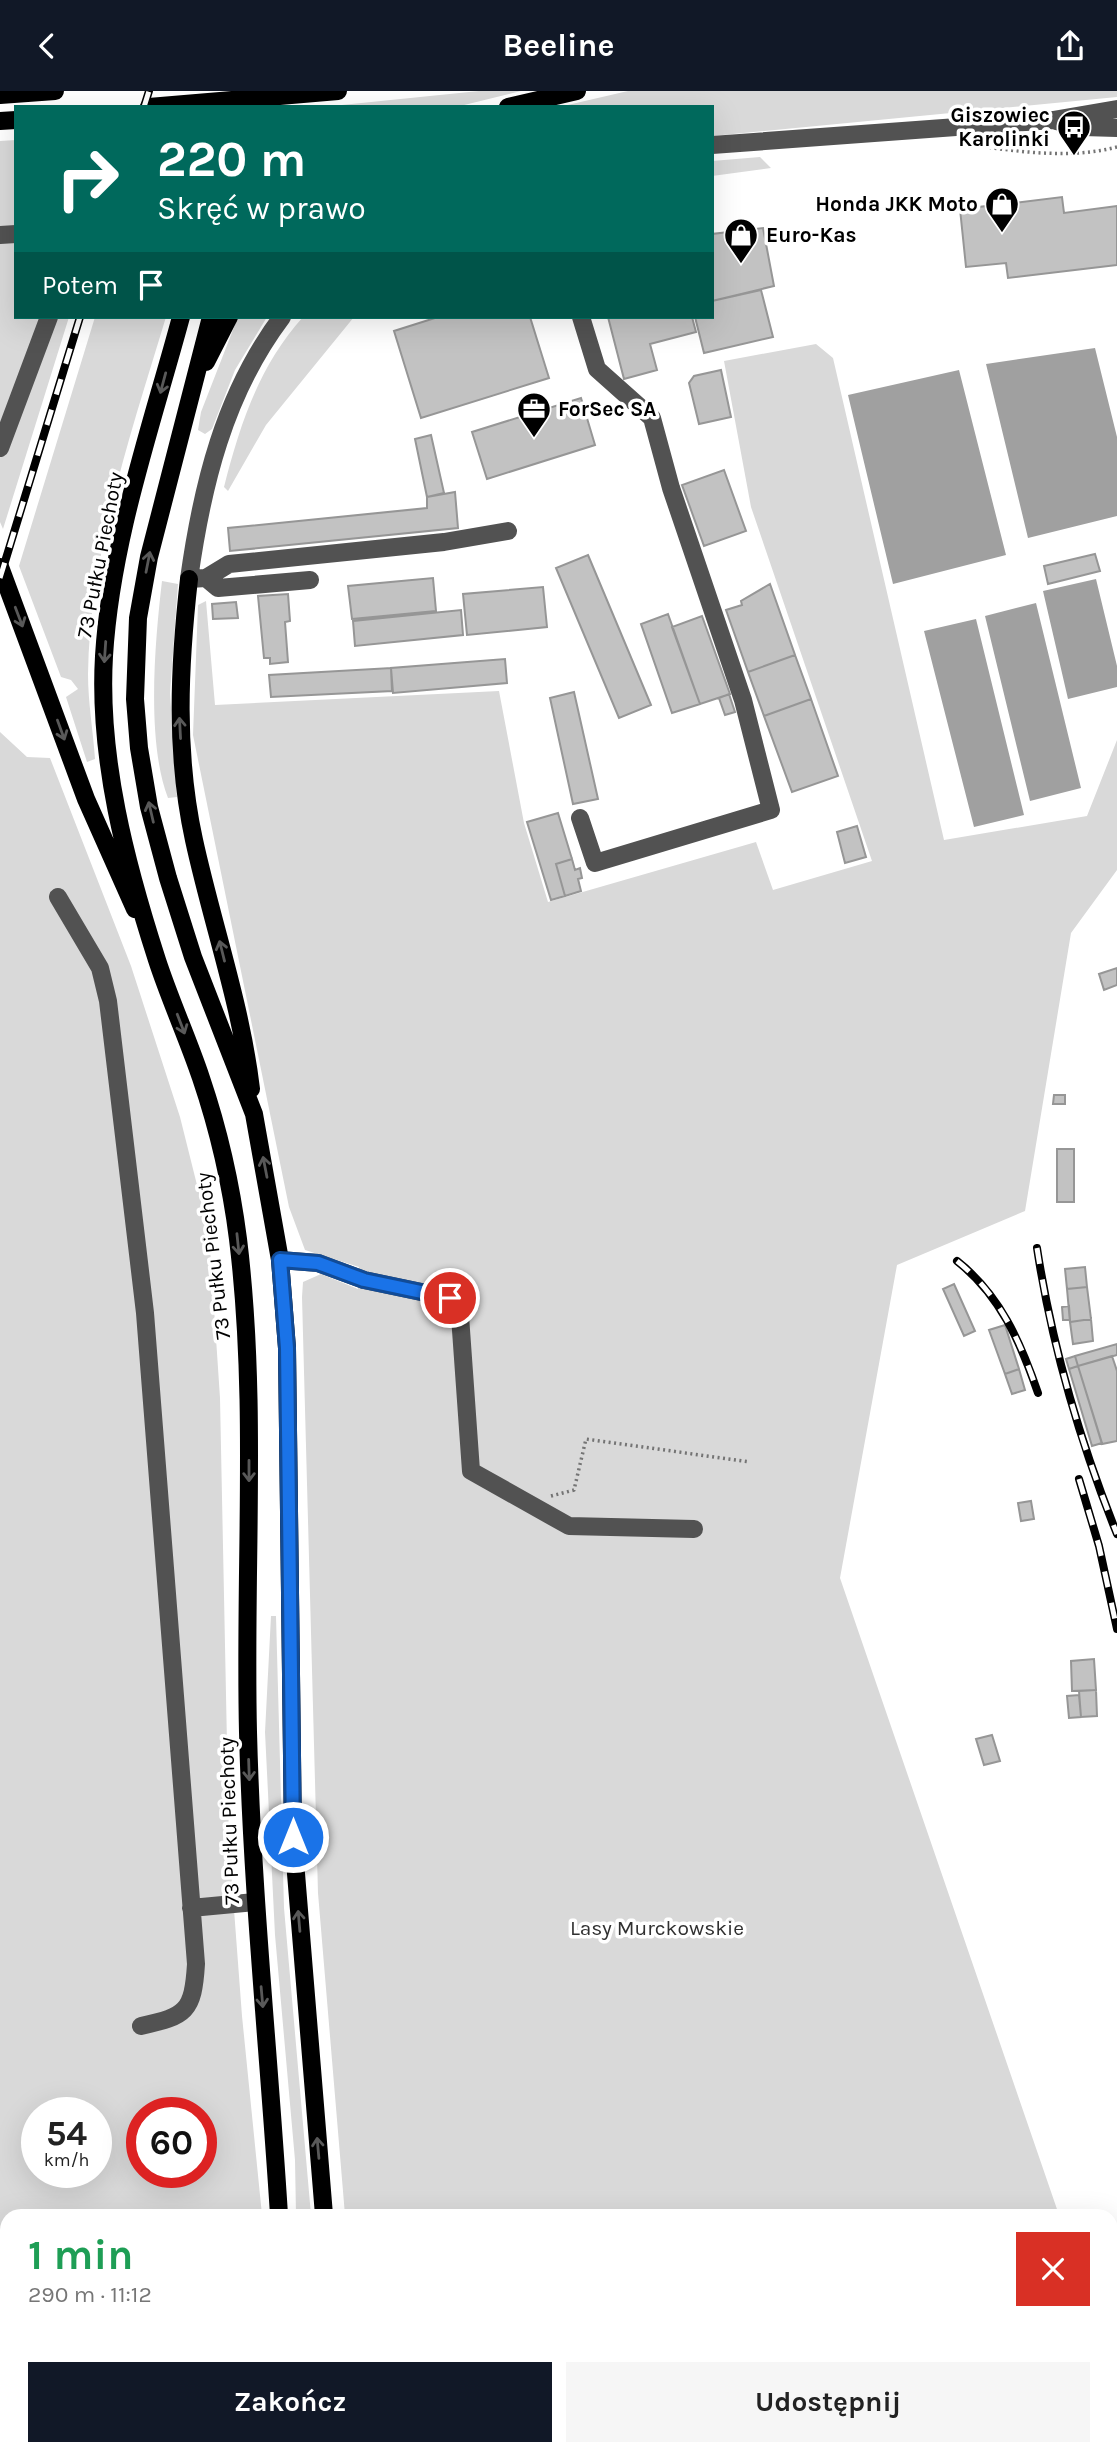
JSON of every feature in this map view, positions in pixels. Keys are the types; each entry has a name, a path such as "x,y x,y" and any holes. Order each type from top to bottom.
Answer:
{"main road":[{"path":"2,95 55,91"},
{"path":"170,105 338,91"},
{"path":"517,105 577,91"},
{"name":"73 Pułku Piechoty","path":"180,319 125,522 111,599 104,660 106,723 119,818 157,960 202,1079 226,1164 238,1239 247,1369 248,1729 255,1902 279,2209"},
{"path":"210,319 163,494 138,618 135,675 139,748 149,807 167,878 193,957 254,1114"},
{"path":"193,386 228,319"},
{"path":"0,567 86,799 157,960"},
{"path":"198,579 180,675 183,776 193,838 246,1045 254,1114 280,1260 287,1348 293,1837 324,2209"}],"street":[{"path":"714,145 1053,120 1117,109"},
{"path":"1053,120 1083,127 1117,128"},
{"path":"0,448 48,319"},
{"path":"198,579 201,501 223,426 246,373 281,319"},
{"path":"580,818 596,863 771,810 743,700 671,488 652,418 597,369 582,319"},
{"path":"198,579 229,564 444,543 508,531"},
{"path":"198,579 218,588 310,580"},
{"path":"58,897 100,968 108,1001 145,1313 196,1964 191,2002 174,2019 141,2026"},
{"path":"280,1260 318,1263 364,1280 450,1298 460,1316 471,1471 569,1526 694,1529"},
{"path":"191,1908 255,1902"}],"path":[{"path":"526,1503 573,1490 586,1439 750,1462"}],"green space":[{"path":"479,91 521,91 464,105 342,105"},
{"path":"628,91 1117,91 1117,97 714,136 714,105 568,105"},
{"path":"14,140 14,319 68,319 3,529 0,522 0,141"},
{"path":"760,157 771,168 714,176 714,161"},
{"path":"94,319 165,319 126,449 96,583 88,674 95,759 87,762 66,697 78,689 71,680 61,677 19,566"},
{"path":"237,319 266,319 235,370 212,429 205,434 198,430 201,412"},
{"path":"301,319 352,319 266,425 228,491 224,487 244,418 274,355"},
{"name":"Lasy Murckowskie","path":"816,344 833,358 944,840 1087,816 1117,740 1117,870 1071,933 1025,1211 897,1265 840,1578 1057,2209 344,2209 318,1893 302,1297 303,1282 321,1274 358,1289 359,1267 305,1250 289,1207 193,735 198,605 206,601 215,705 499,691 524,823 548,902 756,842 773,890 872,861 751,507 724,361"},
{"path":"162,581 178,584 170,693 177,797 168,798 157,748 154,691"},
{"path":"0,732 27,757 50,758 131,966 180,1117 209,1233 220,1398 229,1843 242,2016 261,2209 0,2209"},
{"path":"271,1616 276,1616 284,1908 310,2209 296,2209 295,2160 275,1935 265,1732"}],"shaded area":[{"path":"1095,348 1117,437 1117,516 1028,538 986,364"},
{"path":"959,370 1006,555 893,584 848,395"},
{"path":"1096,579 1117,666 1117,687 1068,699 1043,591"},
{"path":"1036,603 1081,788 1030,801 985,616"},
{"path":"976,619 1024,815 974,827 924,631"}],"building":[{"path":"1005,191 1007,204 1062,197 1064,213 1117,206 1117,265 1008,278 1006,263 966,267 960,209 996,205 995,193"},
{"name":"Euro-Kas","path":"763,228 774,286 714,301 714,234"},
{"path":"761,290 773,337 704,353 696,319 714,319 714,301"},
{"path":"432,319 531,319 549,378 421,418 394,331"},
{"path":"609,319 693,319 696,332 650,344 657,370 624,379"},
{"path":"721,370 731,417 699,424 689,383 694,376"},
{"name":"ForSec SA","path":"581,398 595,445 487,479 472,432"},
{"path":"431,435 444,493 427,497 415,439"},
{"path":"724,470 746,531 704,546 682,485"},
{"path":"455,492 458,528 230,551 228,528 427,508 427,497"},
{"path":"1095,554 1100,571 1048,584 1044,566"},
{"path":"588,555 651,705 619,718 556,568"},
{"path":"433,578 436,611 352,619 348,586"},
{"path":"770,584 795,655 748,672 726,610 742,605 741,601"},
{"path":"543,587 547,627 467,635 463,594"},
{"path":"288,594 290,621 285,622 288,662 270,664 270,658 264,658 258,596"},
{"path":"236,602 238,618 213,619 212,604"},
{"path":"461,610 463,635 355,646 353,621"},
{"path":"668,614 700,704 672,713 641,624"},
{"path":"702,616 730,694 700,704 672,627"},
{"path":"795,655 811,699 764,716 748,672"},
{"path":"505,659 507,683 393,693 391,668"},
{"path":"391,668 392,691 271,697 269,675"},
{"path":"574,692 598,799 573,804 550,698"},
{"path":"729,694 735,712 725,715 719,698"},
{"path":"811,699 838,776 792,792 764,716"},
{"path":"558,813 572,859 556,864 565,896 551,900 527,822"},
{"path":"857,826 866,857 845,863 837,832"},
{"path":"572,859 575,870 580,868 582,878 578,879 581,891 565,896 556,864"},
{"path":"1117,968 1117,985 1104,990 1099,974"},
{"path":"1054,1095 1065,1095 1065,1104 1053,1104"},
{"path":"1057,1149 1074,1149 1074,1202 1057,1202"},
{"path":"1085,1267 1087,1287 1067,1289 1065,1269"},
{"path":"954,1284 975,1331 964,1336 943,1289"},
{"path":"1087,1287 1091,1319 1070,1322 1067,1289"},
{"path":"1069,1306 1070,1320 1063,1320 1062,1307"},
{"path":"1091,1319 1093,1341 1073,1344 1070,1322"},
{"path":"1005,1325 1019,1369 1005,1374 989,1330"},
{"path":"1117,1344 1117,1355 1078,1366 1075,1356"},
{"path":"1075,1356 1078,1366 1069,1369 1066,1359"},
{"path":"1112,1356 1117,1371 1117,1441 1102,1444 1078,1366"},
{"path":"1078,1366 1102,1443 1092,1446 1069,1369"},
{"path":"1019,1369 1025,1390 1012,1394 1005,1374"},
{"path":"1031,1501 1034,1519 1021,1521 1018,1503"},
{"path":"1094,1659 1096,1690 1072,1691 1071,1661"},
{"path":"1096,1690 1097,1716 1081,1717 1079,1691"},
{"path":"1079,1695 1081,1717 1069,1718 1067,1696"},
{"path":"992,1735 1000,1761 984,1765 976,1739"}],"railway":[{"path":"145,105 149,91"},
{"path":"0,578 79,319"},
{"path":"1037,1248 1043,1285 1069,1393 1117,1534"},
{"path":"957,1261 985,1289 1007,1320 1038,1393"},
{"path":"1079,1479 1099,1546 1117,1629"}],"place":[{"name":"Giszowiec Karolinki","path":"1074,157"},
{"name":"Honda JKK Moto","path":"1002,234"},
{"name":"Euro-Kas","path":"741,265"},
{"name":"ForSec SA","path":"534,439"}],"route":[{"path":"293,1837 287,1348 280,1260 318,1263 364,1280 450,1298"}]}
